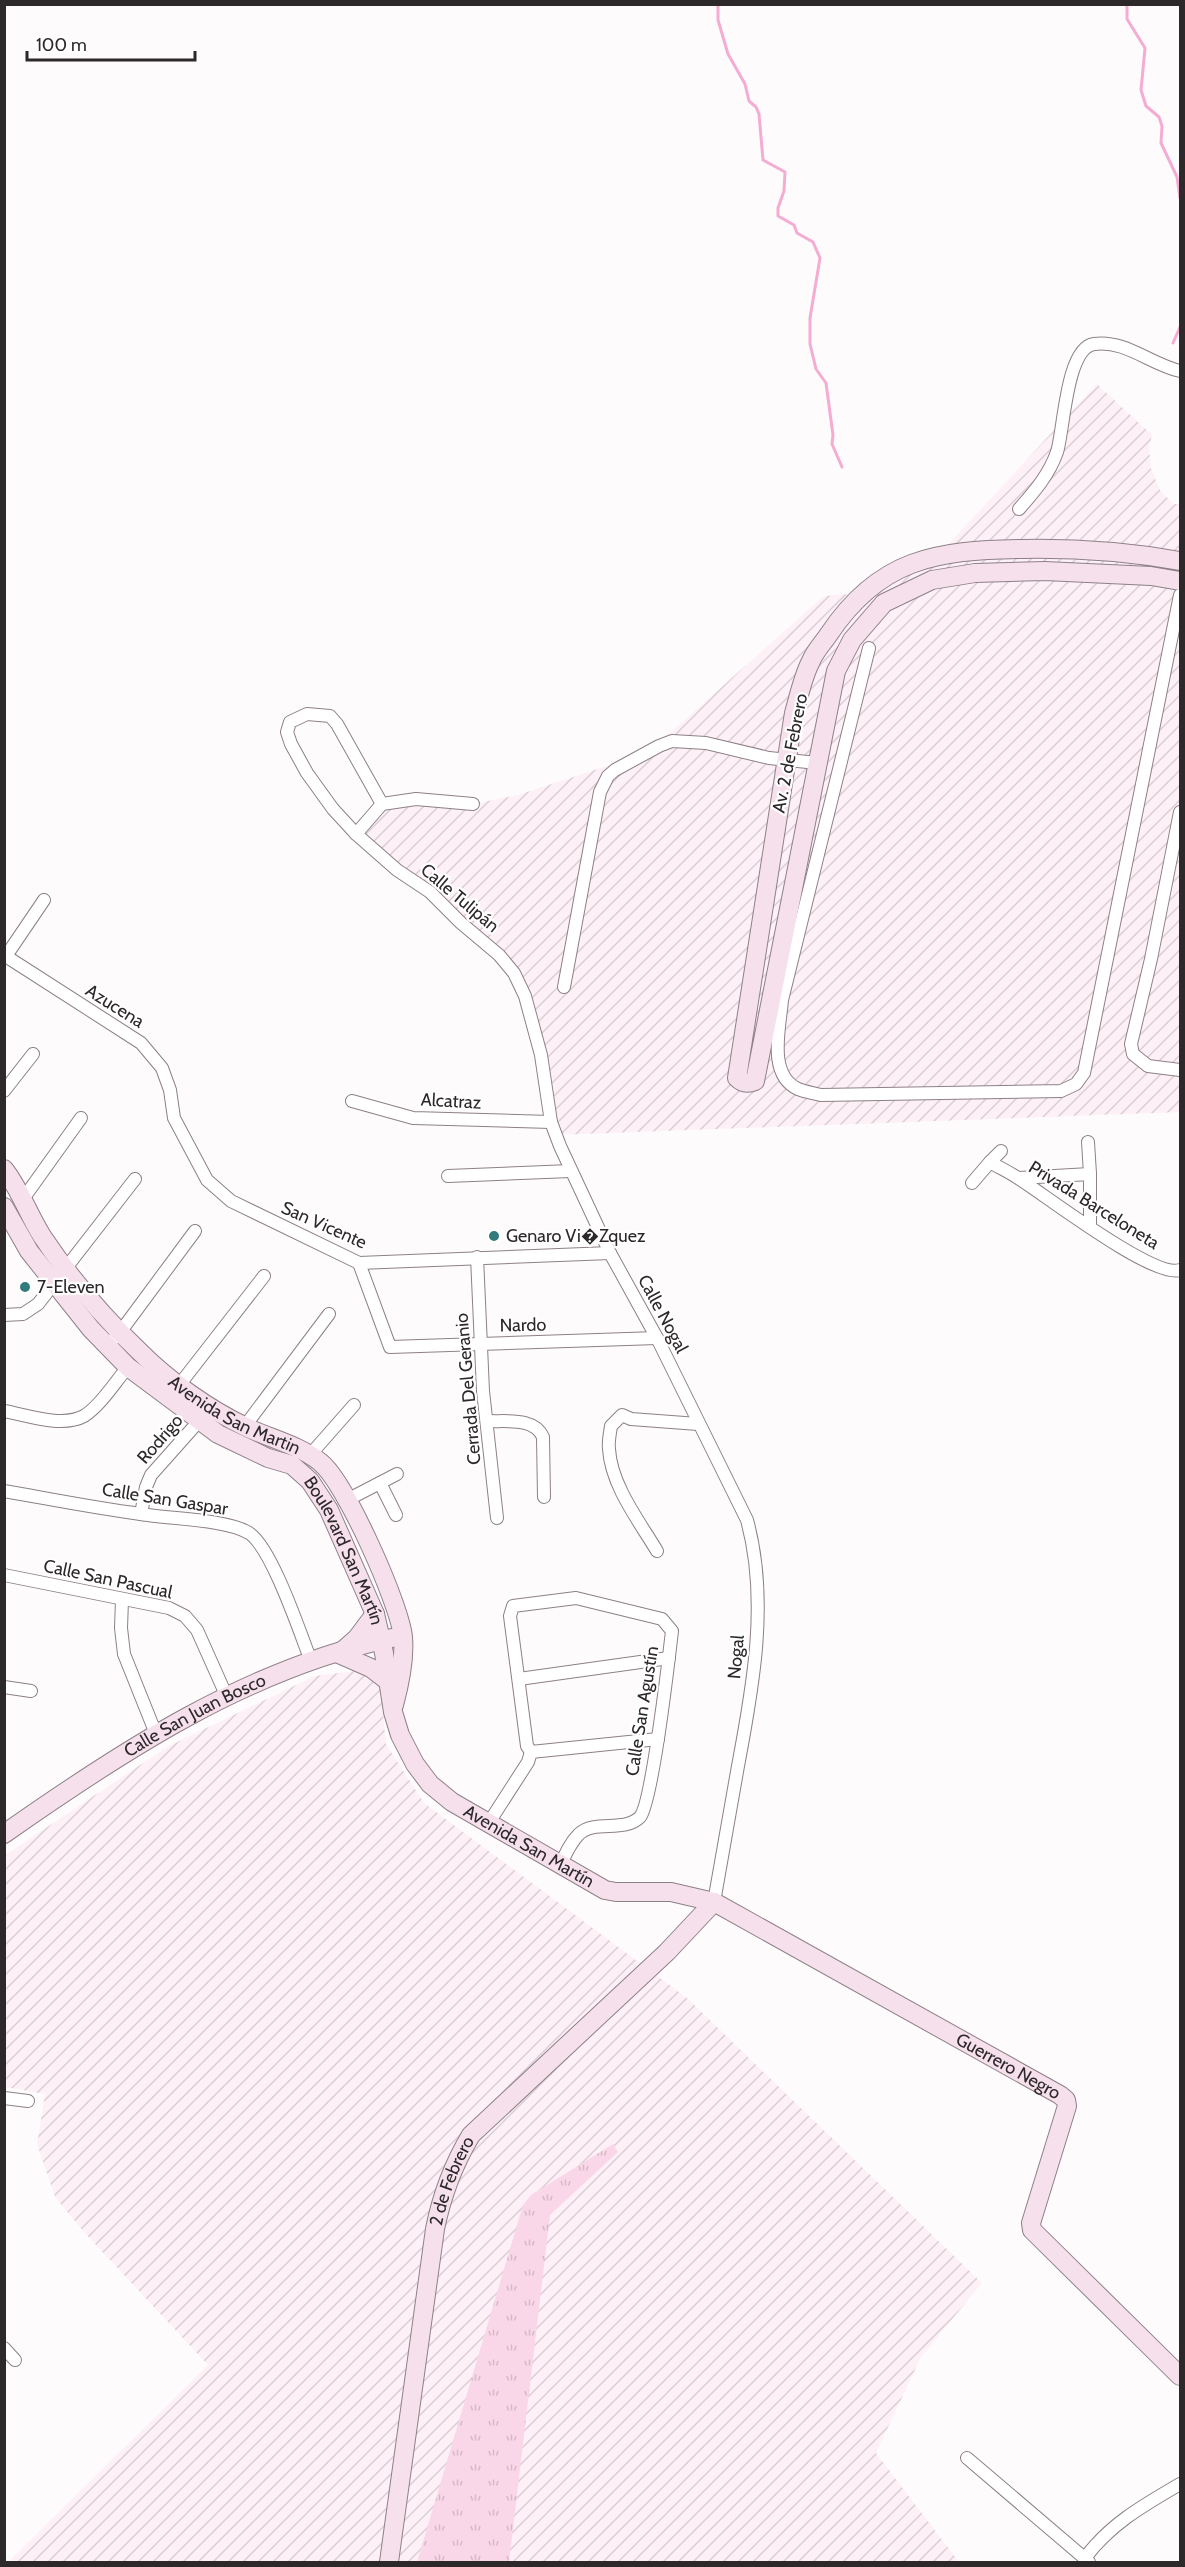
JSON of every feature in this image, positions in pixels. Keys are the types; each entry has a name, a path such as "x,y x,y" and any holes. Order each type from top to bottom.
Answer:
{"street":[{"path":"1019,509 1043,481 1057,453 1069,385 1081,352 1092,344 1106,344 1125,348 1161,366 1180,371"},
{"name":"Av. 2 de Febrero","path":"1180,561 1050,549 977,549 947,553 908,563 873,584 844,612 811,661 794,713 786,760 746,1079 836,671 852,640 884,603 932,580 975,573 1057,572 1151,576 1180,581"},
{"path":"868,648 782,1000 778,1059 781,1074 796,1089 822,1095 1061,1091 1076,1084 1084,1073 1180,595"},
{"name":"Calle Tulipán","path":"382,804 337,724 330,716 319,714 298,717 290,723 287,732 291,744 313,783 356,834 397,870 430,892 461,923 499,955 514,973 525,996 541,1054 551,1122"},
{"path":"564,987 600,792 608,776 659,746 683,740 786,760 817,763"},
{"path":"356,834 382,804 416,799 473,804"},
{"path":"1180,812 1151,959 1131,1044 1133,1054 1148,1066 1180,1070"},
{"path":"5,956 44,900"},
{"name":"Azucena","path":"5,956 141,1043 162,1068 170,1090 174,1118 207,1180 231,1201"},
{"path":"4,1092 33,1054"},
{"name":"Alcatraz","path":"352,1101 413,1118 551,1122"},
{"path":"23,1199 81,1118"},
{"name":"Calle Nogal","path":"551,1122 571,1171 610,1253 657,1338 698,1424"},
{"path":"1088,1142 1090,1227"},
{"path":"972,1183 1001,1151"},
{"name":"Privada Barceloneta","path":"990,1162 1019,1178 1090,1227 1158,1267 1175,1272 1180,1270"},
{"name":"Avenida San Martin","path":"4,1169 23,1199 61,1277 120,1331 139,1352 196,1398 245,1426 310,1455 330,1473 347,1500 392,1594 403,1636 394,1684"},
{"path":"448,1176 571,1171"},
{"path":"1019,1178 1090,1174"},
{"path":"4,1315 23,1314 38,1304 135,1179"},
{"name":"San Vicente","path":"231,1201 359,1263 477,1257"},
{"name":"Boulevard San Martín","path":"4,1207 29,1251 61,1277 106,1346 128,1367 218,1434 268,1458 292,1465 310,1481 329,1510 375,1614 394,1684"},
{"path":"106,1346 120,1331 195,1231"},
{"path":"477,1257 610,1253"},
{"name":"Cerrada Del Geranio","path":"477,1257 481,1344 497,1518"},
{"name":"Nardo","path":"359,1263 390,1347 657,1338"},
{"path":"180,1384 264,1276"},
{"path":"245,1426 329,1314"},
{"path":"4,1411 55,1420 70,1420 83,1416 92,1409 128,1367"},
{"path":"310,1455 354,1405"},
{"path":"657,1551 627,1501 609,1450 611,1426 622,1415 631,1419 698,1424"},
{"name":"Rodrigo","path":"141,1515 146,1487 151,1475 199,1421"},
{"path":"488,1421 531,1424 540,1429 543,1437 544,1497"},
{"name":"Nogal","path":"698,1424 747,1520 752,1539 757,1598 755,1657 745,1731 714,1902"},
{"path":"268,1458 276,1440"},
{"path":"347,1500 397,1474"},
{"path":"380,1483 396,1515"},
{"name":"Calle San Gaspar","path":"4,1491 141,1515 221,1524 248,1533 261,1545 292,1611 311,1660"},
{"name":"Calle San Pascual","path":"4,1575 169,1608 186,1616 197,1630 227,1696"},
{"name":"Calle San Agustín","path":"519,1679 510,1616 513,1606 521,1603 576,1598 662,1619 672,1631 658,1738 645,1805 640,1816 629,1823 593,1827 580,1833 560,1866"},
{"path":"122,1600 121,1628 124,1654 156,1734"},
{"path":"375,1614 357,1638 339,1654 371,1668 394,1684"},
{"name":"Calle San Juan Bosco","path":"4,1834 99,1769 156,1734 227,1696 311,1660 403,1636"},
{"path":"531,1752 527,1746 519,1679 669,1658"},
{"name":"Avenida San Martín","path":"394,1684 393,1712 400,1735 415,1764 430,1784 452,1802 605,1890 671,1892 714,1902"},
{"path":"4,1688 31,1691"},
{"path":"531,1752 658,1738"},
{"path":"488,1824 528,1762 531,1752"},
{"name":"Guerrero Negro","path":"714,1902 1066,2100 1067,2106 1031,2223 1032,2230 1180,2376"},
{"name":"2 de Febrero","path":"389,2562 435,2229 442,2194 454,2164 471,2135 667,1952 714,1902"},
{"path":"4,2098 28,2101"},
{"path":"4,2348 15,2360"},
{"path":"967,2458 1087,2560 1099,2539 1112,2528 1132,2512 1180,2484"}],"shaded area":[{"path":"1097,384 1152,435 1149,447 1151,469 1160,490 1173,504 1180,504 1180,1112 556,1135 547,1085 514,973 356,834 382,804 473,804 518,795 616,763 663,739 824,596 873,592 930,564"},
{"path":"363,1670 380,1684 386,1744 424,1803 687,1998 982,2283 921,2357 876,2453 959,2562 8,2562 208,2365 83,2231 55,2197 37,2144 45,2094 5,2087 4,1856 167,1747 315,1676"}],"green space":[{"path":"613,2144 618,2152 550,2215 509,2562 417,2562 523,2205 531,2195"}],"waterway":[{"path":"718,4 718,20 728,54 745,84 749,101 756,107 759,114 763,160 785,172 784,191 778,208 778,216 794,225 797,233 813,242 820,258 810,318 810,344 816,369 826,383 833,435 832,444 842,467"},
{"path":"1127,4 1127,19 1145,48 1141,90 1146,106 1159,117 1162,126 1161,143 1177,177 1180,198"},
{"path":"1173,343 1180,327"}],"place":[{"name":"Genaro Vi�Zquez","path":"494,1236"},
{"name":"7-Eleven","path":"25,1287"}]}
